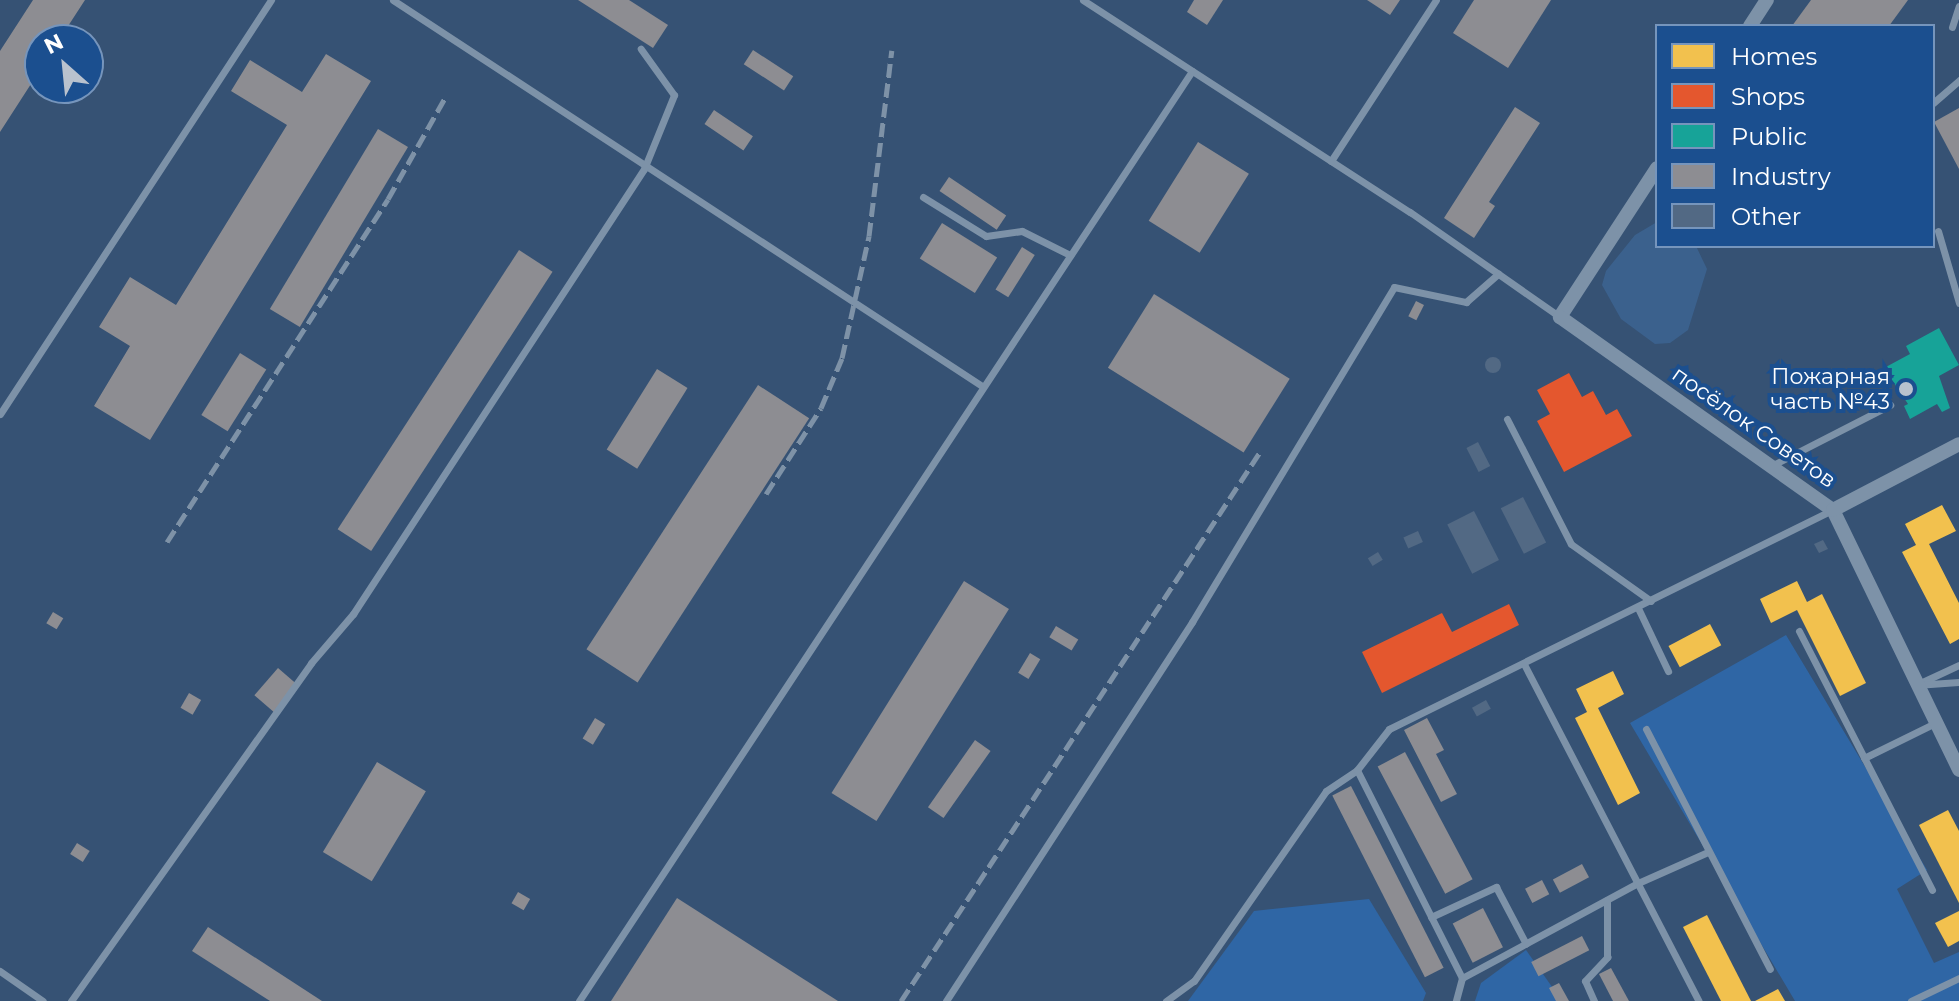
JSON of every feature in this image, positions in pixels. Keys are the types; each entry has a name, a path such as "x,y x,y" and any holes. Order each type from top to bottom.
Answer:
{"street":[{"path":"1751,24 1767,0"},
{"path":"1560,317 1655,171"},
{"name":"посёлок Советов","path":"1560,317 1833,510 1959,770"},
{"path":"1833,510 1959,444"}],"lane":[{"path":"0,414 271,0"},
{"path":"1083,0 1331,161 1560,317"},
{"path":"1096,9 1101,0"},
{"path":"1331,161 1436,0"},
{"path":"398,2 644,169 982,386"},
{"path":"1952,27 1959,6"},
{"path":"71,1001 311,663 353,614 644,169 674,95 641,49"},
{"path":"579,1001 1192,71"},
{"path":"1935,101 1959,80"},
{"path":"923,197 986,236 1022,231 1070,255"},
{"path":"1938,231 1959,303"},
{"path":"946,1001 1192,622 1394,287 1466,302 1498,274"},
{"path":"1771,466 1890,405"},
{"path":"1507,419 1571,544 1651,601"},
{"path":"1166,1001 1194,981 1326,791 1357,770 1389,729 1525,666 1833,510"},
{"path":"1638,608 1668,671"},
{"path":"1799,631 1932,890"},
{"path":"1916,685 1959,665"},
{"path":"1525,666 1699,1001"},
{"path":"1916,685 1959,682"},
{"path":"1864,758 1935,723"},
{"path":"1646,729 1770,969"},
{"path":"1357,770 1462,978 1456,1001"},
{"path":"1462,978 1638,883 1708,852"},
{"path":"1431,917 1496,887 1526,944"},
{"path":"1594,1001 1585,981 1607,957 1607,900"},
{"path":"0,971 43,1001"},
{"path":"1911,1001 1959,978"}],"shaded area":[{"path":"1655,223 1655,248 1697,248 1707,269 1688,330 1670,343 1655,344 1621,319 1602,285 1606,271 1635,235"},
{"path":"1786,635 1927,870 1897,889 1934,963 1959,952 1959,1001 1795,1001 1630,723"},
{"path":"1369,899 1426,993 1423,1001 1188,1001 1254,911"},
{"path":"1526,950 1562,1001 1475,1001 1481,983"}],"building: Homes":[{"path":"1942,505 1956,531 1929,544 1959,603 1959,639 1950,644 1902,552 1916,545 1905,524"},
{"path":"1797,581 1807,602 1822,594 1866,683 1840,696 1797,610 1771,623 1760,599"},
{"path":"1710,624 1721,645 1680,667 1669,646"},
{"path":"1613,671 1624,694 1598,708 1640,793 1618,805 1575,718 1587,712 1576,689"},
{"path":"1948,810 1959,831 1959,903 1919,825"},
{"path":"1959,911 1959,941 1948,947 1935,923"},
{"path":"1707,915 1751,1001 1721,1001 1683,927"},
{"path":"1778,989 1785,1001 1755,1001"}],"building: Shops":[{"path":"1569,373 1582,397 1593,391 1606,415 1617,409 1632,436 1564,472 1537,421 1550,414 1537,390"},
{"path":"1509,604 1519,625 1382,693 1362,652 1442,613 1452,632"}],"building: Public":[{"path":"1939,328 1959,365 1939,376 1950,408 1942,412 1937,404 1910,419 1904,406 1908,404 1884,368 1910,354 1906,346"}],"building: Industry":[{"path":"33,0 85,0 69,24 24,24 24,95 0,132 0,51"},
{"path":"578,0 629,0 668,25 653,48"},
{"path":"1194,0 1223,0 1207,25 1187,12"},
{"path":"1367,0 1400,0 1390,15"},
{"path":"1474,0 1551,0 1508,68 1453,33"},
{"path":"1811,0 1908,0 1890,24 1793,24"},
{"path":"753,50 793,76 784,90 744,64"},
{"path":"326,54 371,81 150,440 94,406 130,346 99,327 130,277 176,305 287,125 231,91 250,60 302,92"},
{"path":"1515,107 1540,123 1489,202 1495,206 1474,238 1444,218"},
{"path":"1959,108 1959,169 1935,124"},
{"path":"714,110 753,136 743,150 704,124"},
{"path":"378,129 408,147 300,327 270,309"},
{"path":"1198,142 1249,174 1200,253 1149,221"},
{"path":"949,177 1006,216 997,230 939,191"},
{"path":"942,223 997,257 975,293 920,259"},
{"path":"1022,247 1035,255 1008,297 996,289"},
{"path":"519,250 553,272 371,551 338,529"},
{"path":"1154,294 1290,379 1244,453 1108,368"},
{"path":"1416,301 1424,305 1416,320 1408,316"},
{"path":"240,353 266,369 228,431 201,415"},
{"path":"657,369 688,388 637,469 607,450"},
{"path":"758,385 809,418 638,682 586,649"},
{"path":"964,581 1009,609 876,821 832,793"},
{"path":"53,612 63,618 57,629 46,623"},
{"path":"1056,626 1078,639 1072,651 1049,637"},
{"path":"1030,653 1040,659 1028,679 1018,673"},
{"path":"278,668 299,686 276,714 254,695"},
{"path":"189,693 201,700 193,715 180,708"},
{"path":"595,718 605,724 593,745 583,739"},
{"path":"1427,718 1444,750 1436,754 1457,794 1441,802 1404,730"},
{"path":"975,740 991,751 944,818 928,807"},
{"path":"1405,752 1473,879 1445,894 1378,767"},
{"path":"377,762 426,791 372,881 323,852"},
{"path":"1351,786 1444,968 1425,977 1332,796"},
{"path":"77,843 90,851 83,862 70,854"},
{"path":"1582,864 1589,877 1560,893 1553,879"},
{"path":"1542,880 1549,894 1532,903 1525,889"},
{"path":"518,892 530,899 524,910 512,903"},
{"path":"677,898 838,1001 611,1001"},
{"path":"1483,908 1503,947 1473,963 1453,923"},
{"path":"208,927 322,1001 270,1001 192,951"},
{"path":"1582,936 1589,950 1538,976 1531,962"},
{"path":"1611,968 1629,1001 1613,1001 1599,974"},
{"path":"1559,983 1569,1001 1556,1001 1549,988"}],"building: Other":[{"path":"1490,357 1496,357 1501,365 1499,371 1490,373 1485,368 1485,362"},
{"path":"1478,442 1490,466 1479,472 1466,448"},
{"path":"1523,497 1546,542 1524,554 1501,508"},
{"path":"1474,511 1499,560 1472,574 1447,525"},
{"path":"1418,531 1423,542 1408,548 1403,538"},
{"path":"1823,540 1828,549 1819,553 1814,544"},
{"path":"1378,552 1383,560 1373,566 1368,558"},
{"path":"1486,700 1491,709 1477,717 1472,708"}],"railway":[{"path":"766,494 821,408 842,358 869,236 892,50"},
{"path":"167,542 388,199 445,98"},
{"path":"901,1001 1260,452"}],"place":[{"name":"Пожарная часть №43","path":"1906,389"}]}
